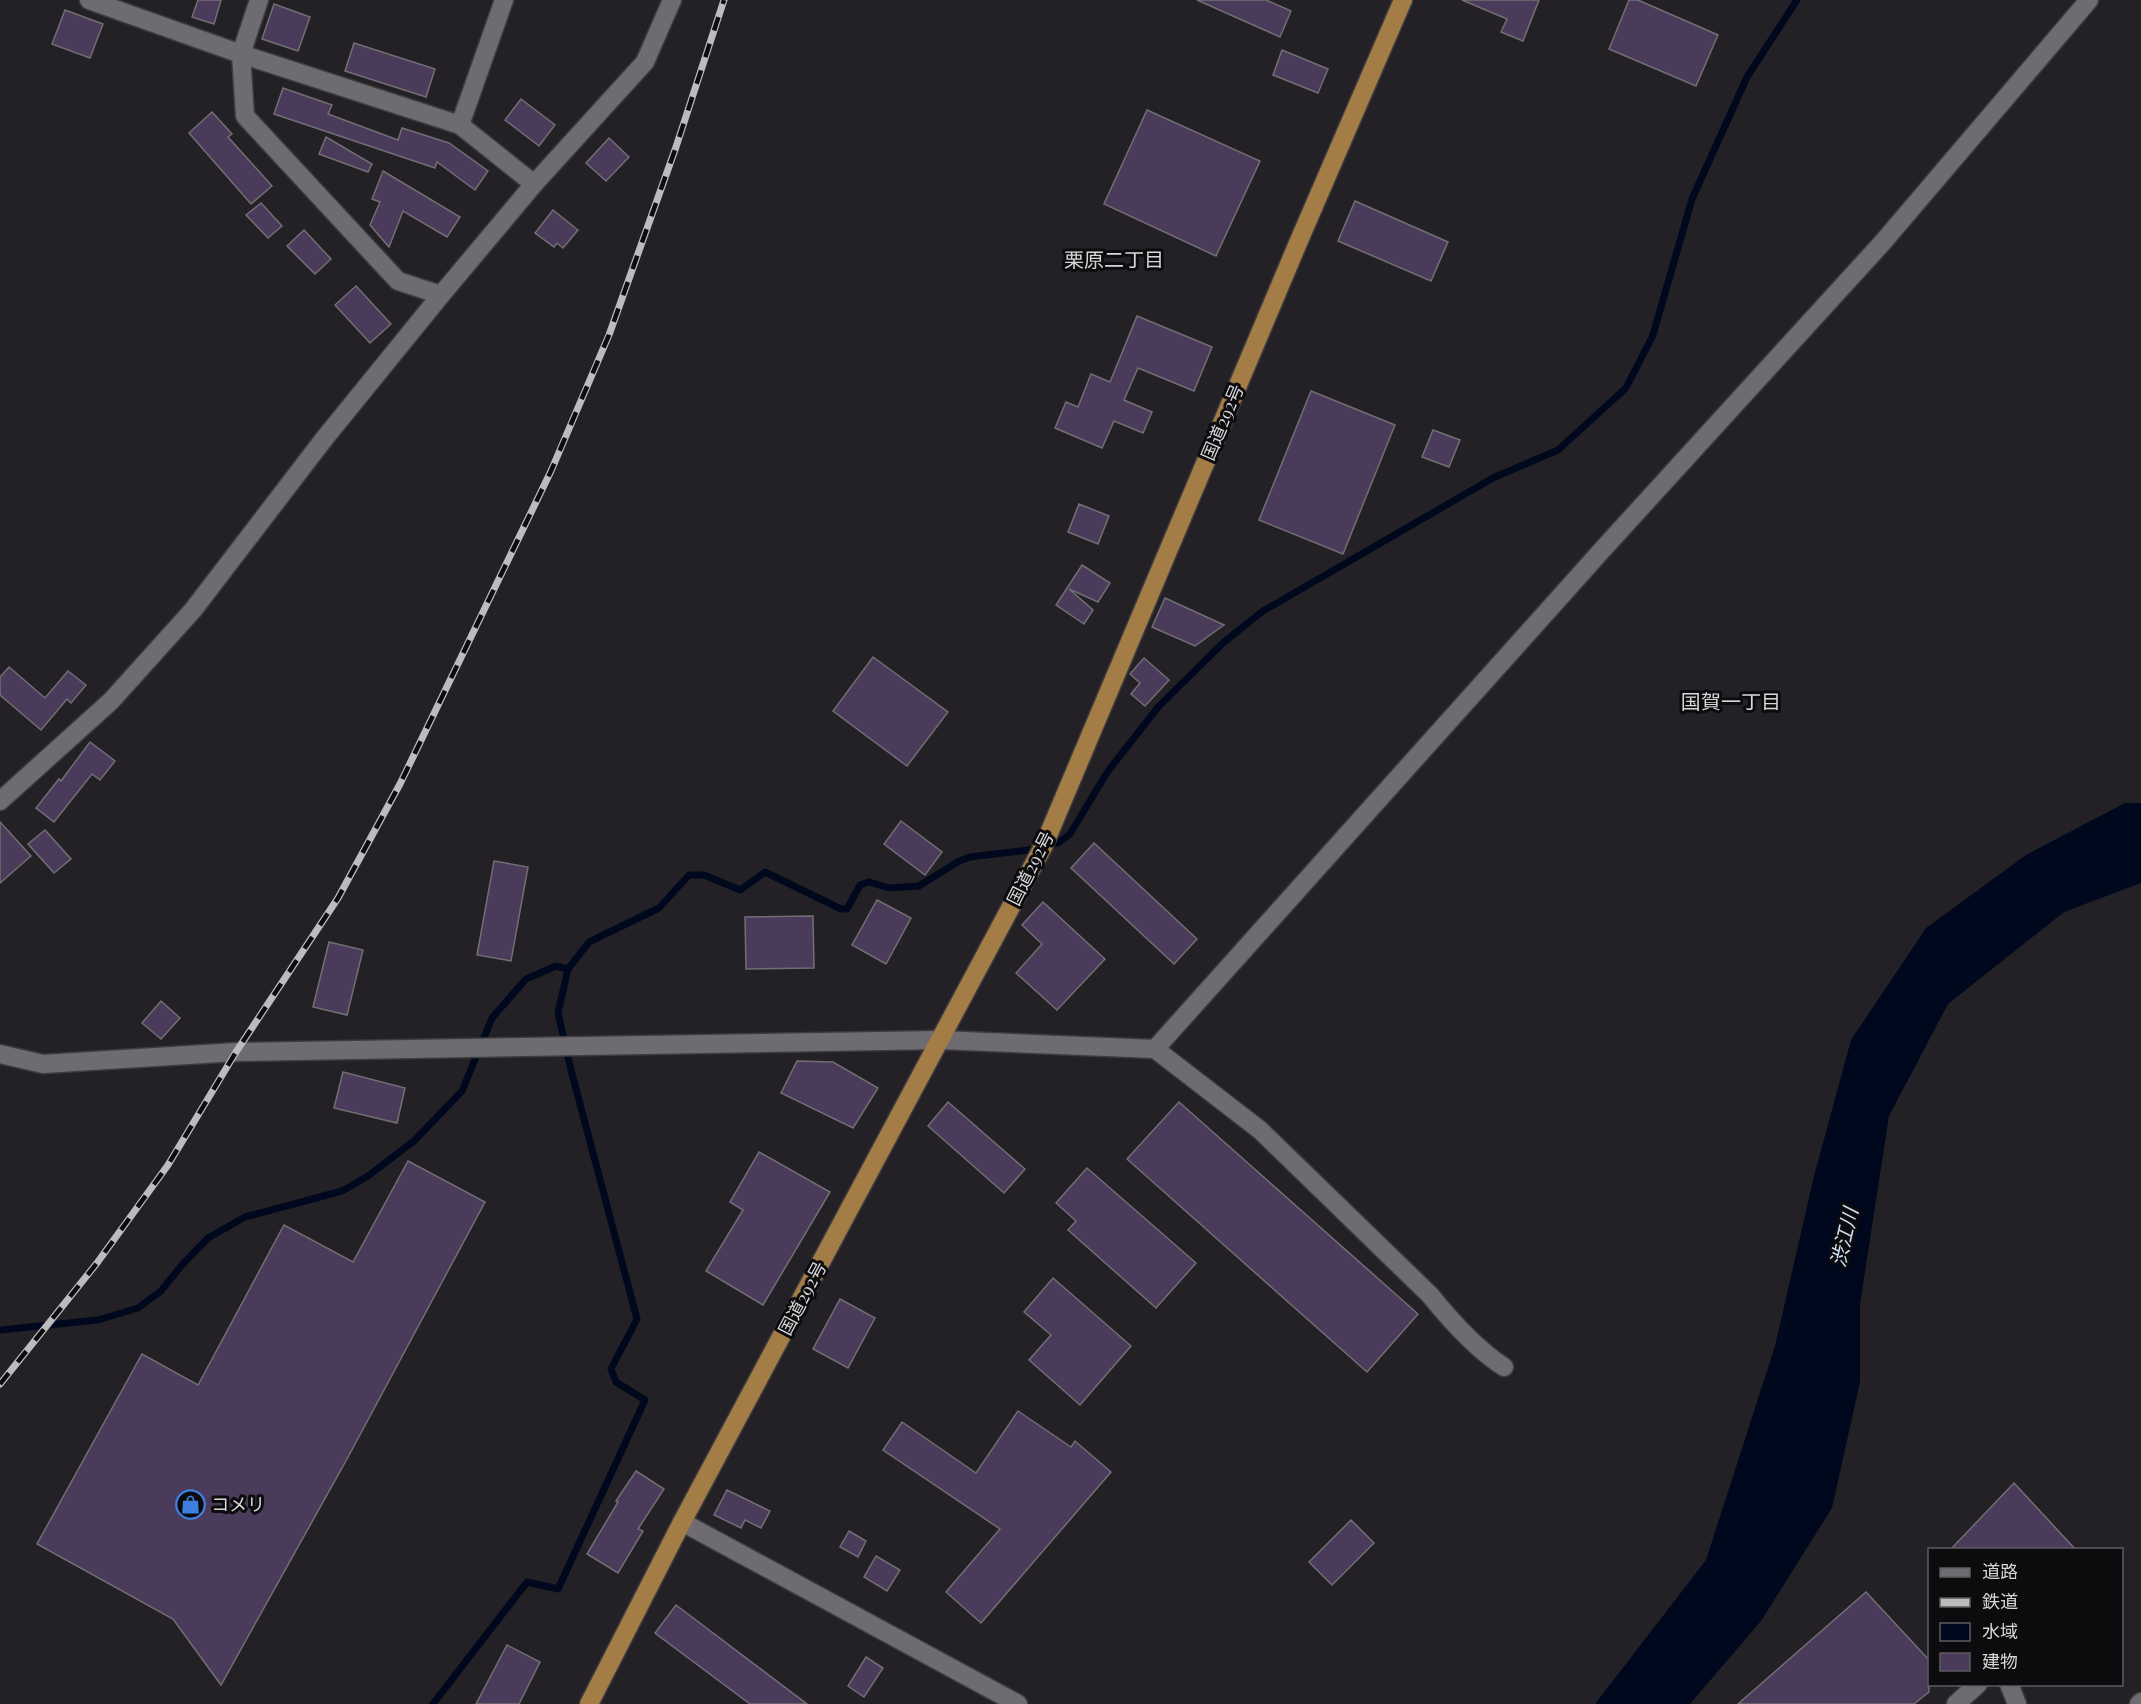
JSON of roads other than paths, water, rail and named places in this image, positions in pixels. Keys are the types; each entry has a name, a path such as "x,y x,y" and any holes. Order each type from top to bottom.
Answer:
{"highway":[{"name":"国道292号","path":"588,1704 682,1522 1044,845 1403,0"}],"street":[{"path":"89,0 241,54 460,125 534,184"},
{"path":"259,0 241,54 244,116 398,281 441,295"},
{"path":"460,125 504,0"},
{"path":"1,798 111,701 193,610 324,439 441,295 534,184 645,62 672,0"},
{"path":"1155,1049 1611,540 1883,242 2089,0"},
{"path":"0,1054 43,1064 237,1052 940,1040 1155,1049 1260,1130 1430,1295 1492,1359 1504,1367"},
{"path":"682,1522 1018,1704"},
{"path":"1956,1704 1976,1686"},
{"path":"2010,1686 2017,1704"}],"water":[{"name":"渋江川","path":"2125,803 2141,803 2141,883 2064,912 1948,1004 1889,1116 1860,1304 1860,1382 1832,1508 1761,1621 1690,1704 1595,1704 1706,1560 1775,1346 1814,1176 1851,1040 1926,928 2026,855"}],"waterway":[{"path":"433,1704 527,1582 558,1589 645,1400 616,1382 611,1369 637,1319 558,1013 568,969 589,942 659,908 689,875 704,875 740,890 765,872 841,909 847,909 860,885 869,882 889,888 919,886 959,861 970,857 1037,849 1058,843 1070,834 1108,771 1159,706 1224,642 1263,611 1493,478 1558,450 1626,388 1653,335 1692,199 1747,77 1797,0"},
{"path":"0,1330 98,1320 138,1308 161,1291 208,1238 245,1217 342,1191 368,1176 414,1141 462,1091 492,1018 526,979 556,966 568,969"}],"railway":[{"path":"0,1384 97,1263 168,1165 236,1052 338,898 400,784 551,471 609,335 676,147 724,0"}],"place":[{"name":"コメリ","path":"190,1504"}],"district":[{"name":"栗原二丁目","path":"1114,258"},
{"name":"国賀一丁目","path":"1731,700"}]}
